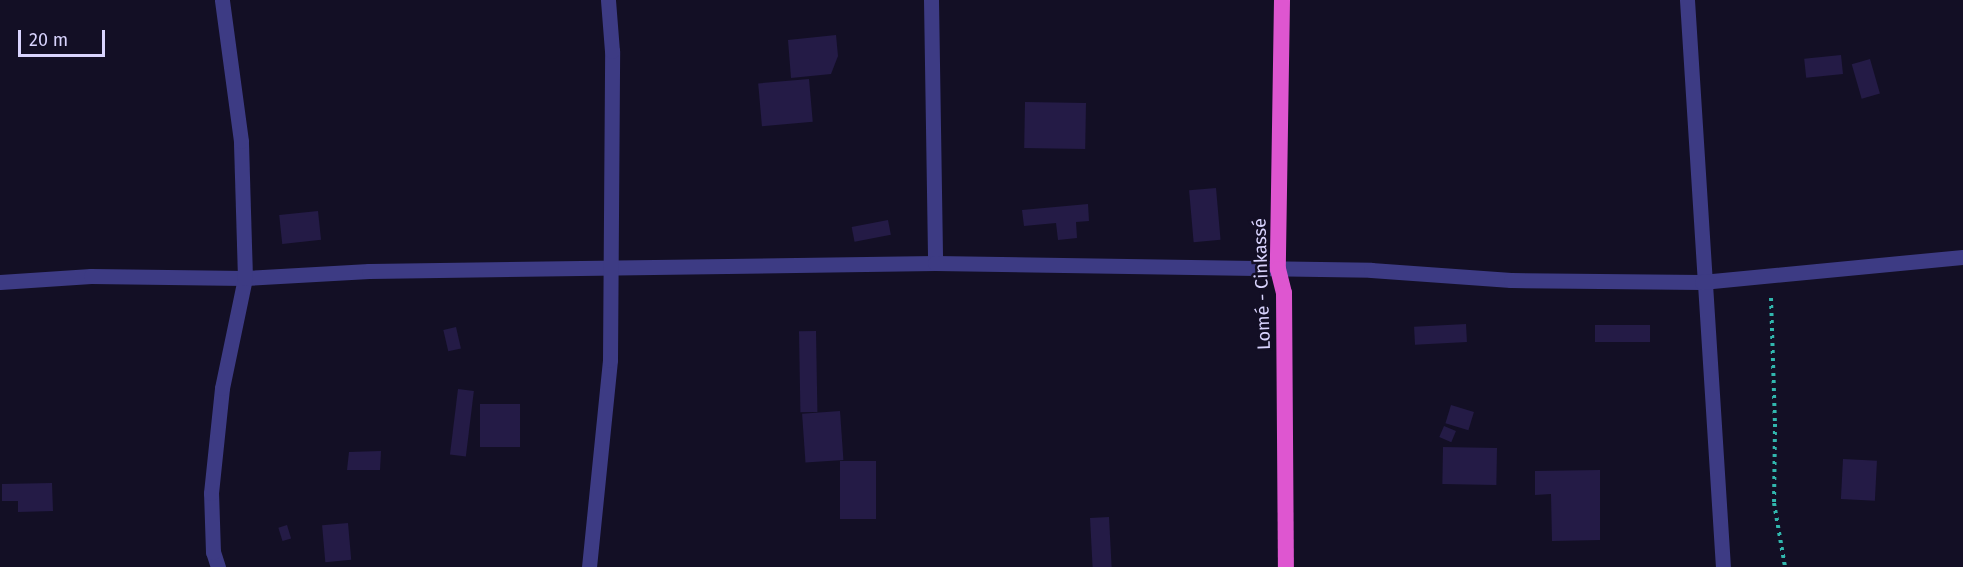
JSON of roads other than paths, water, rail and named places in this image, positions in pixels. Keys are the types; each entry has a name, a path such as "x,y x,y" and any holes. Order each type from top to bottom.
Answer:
{"highway":[{"name":"Lomé - Cinkassé","path":"1282,0 1278,269 1284,293 1286,567"}],"street":[{"path":"218,567 213,552 211,493 222,388 245,278 242,141 222,0"},
{"path":"589,567 610,360 612,268 608,0"},
{"path":"931,0 935,263"},
{"path":"1687,0 1702,282 1723,567"},
{"path":"0,282 91,276 245,278 369,271 935,263 1371,270 1511,280 1702,282 1770,273 1963,257"}]}
